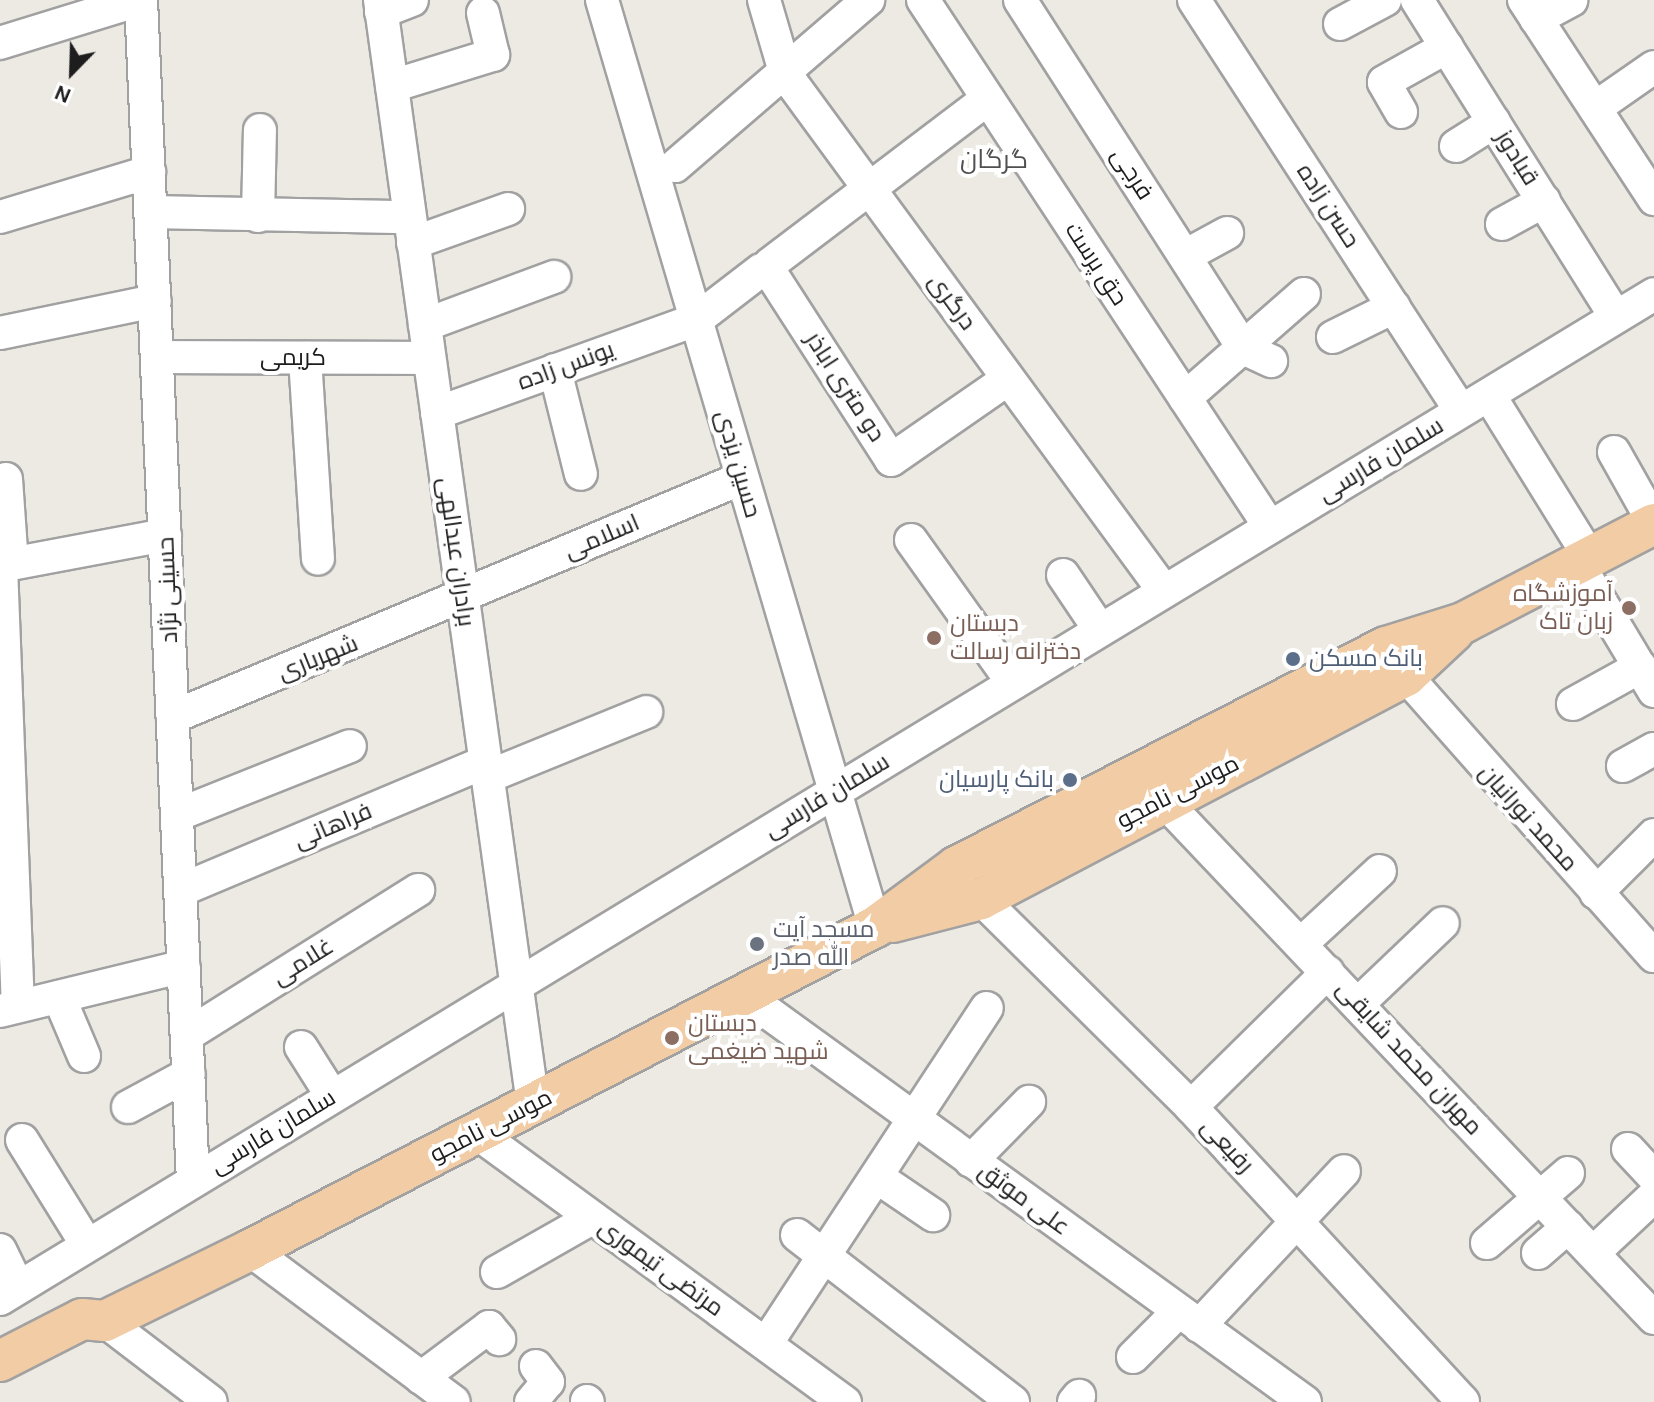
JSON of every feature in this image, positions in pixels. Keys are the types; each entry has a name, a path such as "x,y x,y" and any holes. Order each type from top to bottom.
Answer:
{"main road":[{"name":"موسی نامجو","path":"875,927 981,899 1155,784 1386,647 1463,623 1654,524"},
{"name":"موسی نامجو","path":"0,1361 82,1319 105,1321 477,1133 875,927 956,867 1406,676 1463,623"},
{"name":"موسی نامجو","path":"0,1390 95,1340 105,1321"}],"street":[{"path":"0,43 140,0"},
{"name":"حسینی نژاد","path":"140,0 193,1180"},
{"path":"381,6 412,0"},
{"name":"حسین یزدی","path":"602,0 875,927"},
{"name":"درگری","path":"764,0 786,75 1164,591"},
{"path":"675,166 786,75 868,0"},
{"name":"حق پرست","path":"923,0 1270,527"},
{"name":"فرجی","path":"1020,0 1185,256 1257,354"},
{"name":"حسن زاده","path":"1194,0 1461,411"},
{"path":"1340,24 1385,0"},
{"name":"قبادوز","path":"1417,0 1616,317"},
{"path":"1571,0 1530,10 1654,199"},
{"name":"برادران عبدالهی","path":"381,6 533,1104"},
{"path":"392,86 493,55 483,13"},
{"path":"1401,112 1384,82 1447,47"},
{"path":"1595,108 1654,67"},
{"name":"یونس زاده","path":"437,413 696,320 768,270 987,99"},
{"path":"1456,146 1494,122"},
{"path":"258,216 260,130"},
{"path":"0,217 149,172"},
{"path":"1502,224 1544,201"},
{"path":"413,243 508,209"},
{"path":"151,212 395,217"},
{"path":"1185,256 1227,233"},
{"name":"دو متری اباذر","path":"768,270 891,460 1008,379"},
{"path":"425,325 554,277"},
{"path":"1185,398 1257,354 1304,294"},
{"name":"سلمان فارسی","path":"9,1293 1654,294"},
{"path":"0,333 155,301"},
{"path":"1333,337 1394,307"},
{"name":"کریمی","path":"157,357 429,358"},
{"path":"305,358 318,559"},
{"path":"555,370 581,474"},
{"path":"1489,395 1647,679 1573,704"},
{"path":"1614,452 1654,524"},
{"name":"اسلامی","path":"463,599 742,478"},
{"path":"6,479 4,565 9,1009 184,966"},
{"path":"4,565 165,535"},
{"path":"911,540 1013,683"},
{"path":"1063,575 1100,630"},
{"name":"شهریاری","path":"173,717 463,599"},
{"name":"محمد نورانیان","path":"1406,676 1654,956"},
{"name":"فراهانی","path":"181,890 486,769 646,712"},
{"path":"177,815 350,746"},
{"path":"1623,766 1654,749"},
{"name":"مهران محمد شایقی","path":"1155,784 1654,1318"},
{"path":"1596,893 1654,835"},
{"path":"1302,943 1380,871"},
{"name":"غلامی","path":"187,1035 418,890"},
{"name":"رفیعی","path":"981,899 1191,1107 1463,1402"},
{"path":"1358,1004 1443,923"},
{"path":"1191,1107 1328,972"},
{"name":"علی موثق","path":"744,995 1305,1402"},
{"path":"59,997 84,1056"},
{"path":"766,1344 987,1008"},
{"path":"301,1047 332,1096"},
{"path":"127,1105 189,1074"},
{"path":"971,1161 1029,1102"},
{"name":"مرتضی تیموری","path":"477,1133 766,1344 810,1392 845,1402"},
{"path":"22,1140 87,1245"},
{"path":"1628,1149 1654,1177"},
{"path":"1133,1357 1189,1318 1296,1221 1344,1171"},
{"path":"1487,1243 1568,1173"},
{"path":"877,1177 933,1215"},
{"path":"1593,1253 1654,1196"},
{"path":"497,1272 592,1218"},
{"path":"1538,1253 1568,1227"},
{"path":"797,1235 1013,1402"},
{"path":"0,1250 9,1293"},
{"path":"250,1250 454,1402"},
{"path":"105,1321 211,1402"},
{"path":"421,1378 489,1327 499,1339"},
{"path":"531,1402 548,1382 536,1366"}],"place":[{"name":"آموزشگاه زبان تاک","path":"1629,608"},
{"name":"دبستان دخترانه رسالت","path":"934,638"},
{"name":"بانک مسکن","path":"1293,659"},
{"name":"بانک پارسیان","path":"1070,780"},
{"name":"مسجد آیت الله صدر","path":"757,944"},
{"name":"دبستان شهید ضیغمی","path":"672,1038"}],"district":[{"name":"گرگان","path":"994,160"}]}
